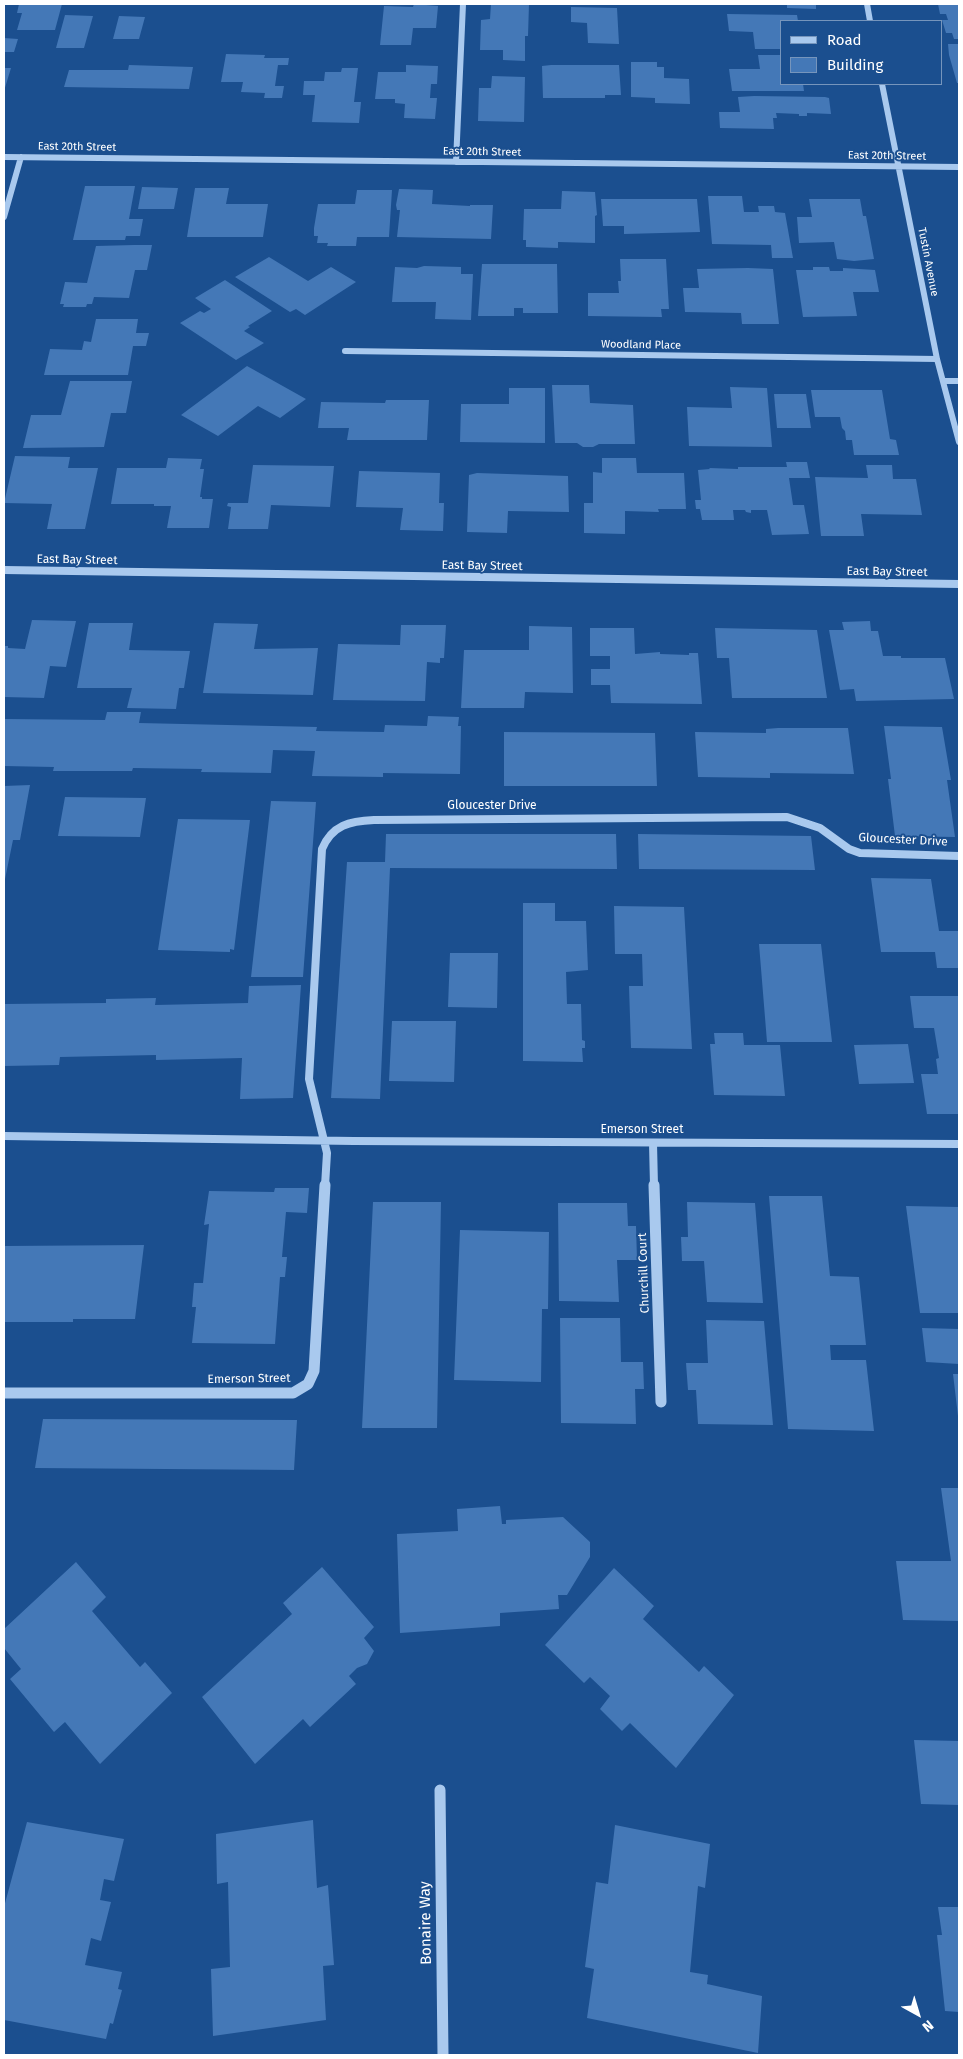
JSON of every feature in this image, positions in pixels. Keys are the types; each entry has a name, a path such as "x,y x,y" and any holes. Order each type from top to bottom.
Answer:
{"street":[{"path":"456,162 463,4"},
{"path":"867,4 870,20"},
{"name":"Tustin Avenue","path":"882,85 937,359 959,442"},
{"name":"East 20th Street","path":"4,157 959,167"},
{"path":"4,217 21,157"},
{"name":"Woodland Place","path":"345,352 937,359"},
{"path":"943,381 959,381"},
{"name":"East Bay Street","path":"4,570 959,584"},
{"name":"Gloucester Drive","path":"324,1140 309,1079 322,849 325,838 333,829 352,821 374,820 787,817 820,828 849,849 860,853 959,856"},
{"name":"Emerson Street","path":"4,1136 354,1142 959,1144"},
{"name":"Emerson Street","path":"4,1392 293,1393 308,1384 314,1371 326,1172 324,1140"},
{"name":"Churchill Court","path":"653,1143 661,1402"},
{"name":"Bonaire Way","path":"440,1790 443,2055"}],"building":[{"path":"19,4 62,4 55,30 17,30 22,13 17,13"},
{"path":"414,4 438,6 436,28 413,28 411,45 380,45 384,6 413,7"},
{"path":"491,4 529,4 528,36 525,36 525,61 503,60 503,50 480,50 481,20 490,19"},
{"path":"787,4 816,4 816,9 787,8"},
{"path":"938,4 959,4 959,39 954,39 952,33 946,33 943,20 948,20 946,14 940,14"},
{"path":"571,7 617,8 619,44 588,43 587,23 571,22"},
{"path":"727,14 797,15 798,20 780,20 780,49 755,49 753,32 729,31"},
{"path":"65,15 93,16 84,48 56,48"},
{"path":"119,16 145,17 139,39 113,39"},
{"path":"4,38 18,39 14,52 4,52"},
{"path":"948,44 959,44 959,83 957,83 949,55"},
{"path":"226,54 265,55 264,58 289,58 288,65 278,65 275,86 284,86 282,98 264,98 265,93 241,92 243,82 221,82"},
{"path":"758,55 780,55 780,85 803,85 804,91 732,91 729,69 760,69"},
{"path":"631,62 657,62 657,67 664,67 664,78 689,79 690,104 655,103 655,98 631,97"},
{"path":"129,65 193,67 189,89 64,87 69,70 128,70"},
{"path":"406,65 438,66 437,84 431,84 430,98 437,98 435,119 404,118 405,104 395,103 395,99 375,99 378,72 406,72"},
{"path":"619,65 621,95 605,95 605,98 543,98 542,66"},
{"path":"4,68 11,68 4,91"},
{"path":"342,68 358,68 354,102 361,102 359,123 312,122 315,95 303,95 304,81 324,81 325,72 341,72"},
{"path":"492,76 525,77 524,122 478,121 479,88 491,88"},
{"path":"738,97 825,97 829,98 831,114 807,113 807,116 799,116 799,114 776,113 777,118 773,118 774,129 720,128 719,112 740,112"},
{"path":"85,186 135,186 129,219 143,219 140,236 126,236 125,240 73,240"},
{"path":"142,187 178,188 174,209 138,209"},
{"path":"195,188 229,188 226,204 268,204 263,237 187,237"},
{"path":"399,189 433,190 432,204 493,205 491,239 397,237 400,210 397,210 396,205"},
{"path":"357,190 392,190 389,237 357,237 356,246 327,246 328,243 317,243 318,236 314,236 314,228 318,204 355,204"},
{"path":"562,191 595,192 597,215 595,216 595,243 558,242 558,248 526,247 526,240 523,240 524,209 561,209"},
{"path":"708,196 742,196 744,212 759,212 758,206 774,206 775,212 785,213 793,258 772,258 771,245 712,244"},
{"path":"601,199 697,199 700,232 624,234 624,226 603,226"},
{"path":"809,199 860,199 863,216 866,216 874,259 854,261 837,259 834,242 799,243 797,217 812,217"},
{"path":"152,245 147,270 135,270 129,298 94,297 92,304 87,304 86,307 63,307 64,304 60,304 65,282 87,283 96,246"},
{"path":"269,257 308,281 331,267 356,282 305,315 296,309 290,312 235,277"},
{"path":"620,259 666,259 669,309 661,309 662,317 588,316 588,293 619,293 618,281 621,281"},
{"path":"482,264 557,264 558,313 523,313 523,308 514,308 514,316 478,316"},
{"path":"424,266 461,267 461,274 473,274 471,320 435,319 436,302 392,302 395,267 417,268"},
{"path":"813,267 829,267 830,271 843,271 843,268 875,270 879,292 853,292 857,316 803,317 796,270 813,270"},
{"path":"697,269 773,269 779,324 742,324 741,313 685,312 683,288 699,288"},
{"path":"225,280 272,311 248,326 250,327 244,331 264,343 236,360 180,323 200,311 204,313 211,309 195,298"},
{"path":"96,319 138,319 136,333 149,333 146,346 133,346 128,375 44,375 50,349 82,350 84,341 91,342"},
{"path":"247,366 306,399 280,418 258,406 218,436 181,415"},
{"path":"70,381 132,381 126,413 111,413 104,447 23,448 31,415 61,415"},
{"path":"552,385 589,385 590,403 633,405 635,444 599,444 593,447 583,447 577,443 555,443"},
{"path":"730,387 767,388 772,447 689,446 687,407 732,408"},
{"path":"509,388 545,388 545,443 460,442 461,404 509,404"},
{"path":"811,390 882,390 890,439 896,440 899,455 854,455 852,440 846,440 840,417 815,417"},
{"path":"774,394 806,394 811,428 777,428"},
{"path":"386,400 429,400 427,440 347,440 349,428 318,428 321,402 385,403"},
{"path":"15,456 70,457 68,468 98,468 85,529 47,529 52,504 4,503"},
{"path":"168,458 202,459 200,469 204,469 200,497 202,499 213,499 209,528 167,528 171,506 111,504 117,468 166,468"},
{"path":"602,458 636,458 637,473 684,473 686,509 658,509 659,512 625,511 625,534 584,533 584,503 593,503 593,472 602,473"},
{"path":"786,462 807,462 810,478 789,478 793,505 804,505 809,534 772,535 767,510 751,510 751,513 745,510 733,510 734,520 702,520 700,509 696,509 695,500 701,500 698,470 709,468 738,469 738,467 787,467"},
{"path":"253,465 334,466 330,507 271,505 268,529 228,529 231,507 227,506 228,503 248,503"},
{"path":"866,465 892,465 893,479 916,479 922,515 861,514 864,536 821,536 815,477 868,478"},
{"path":"359,471 440,473 439,503 444,503 443,531 400,530 403,508 356,507"},
{"path":"477,473 568,476 569,512 508,511 507,533 467,532 469,475"},
{"path":"32,620 76,621 66,667 50,666 44,698 4,697 4,646 25,649"},
{"path":"870,621 871,631 878,631 883,656 945,658 954,699 856,701 854,689 840,690 829,630 844,630 842,622"},
{"path":"89,623 133,623 129,650 190,651 184,688 179,688 176,709 127,708 132,688 77,688"},
{"path":"214,623 258,624 254,649 318,648 313,695 203,693"},
{"path":"401,625 446,625 444,658 440,658 440,663 427,662 425,701 333,700 338,644 400,645"},
{"path":"529,626 572,627 573,693 525,692 524,708 461,708 464,650 529,650"},
{"path":"590,628 634,628 635,654 660,652 660,654 689,655 689,653 698,653 702,704 611,703 610,685 591,685 591,669 610,669 610,656 590,656"},
{"path":"715,628 817,630 827,698 732,698 729,658 717,658"},
{"path":"107,712 141,712 139,723 317,727 316,731 384,732 385,725 427,726 428,716 459,717 458,726 461,726 460,774 383,773 383,777 312,776 315,751 273,750 271,773 201,772 202,769 133,768 132,771 53,771 54,767 4,766 4,719 105,720"},
{"path":"884,726 942,727 951,780 947,780 955,837 895,836 888,779 891,779"},
{"path":"848,728 854,774 770,773 770,778 698,777 695,732 766,733 766,729"},
{"path":"504,732 655,733 657,786 504,786"},
{"path":"30,785 20,840 13,840 4,884 4,786"},
{"path":"65,797 146,798 140,837 58,836"},
{"path":"271,801 316,802 303,977 251,977"},
{"path":"178,819 250,820 234,950 230,949 230,952 158,950"},
{"path":"386,834 616,834 617,869 390,868 380,1099 331,1098 347,862 385,862"},
{"path":"638,834 811,836 815,870 639,869"},
{"path":"871,878 931,879 939,931 959,931 959,968 937,968 935,952 881,952"},
{"path":"523,903 555,903 555,921 586,921 588,970 566,972 567,1004 581,1004 582,1040 585,1041 585,1048 582,1048 583,1062 523,1061"},
{"path":"614,906 684,907 692,1049 631,1048 629,986 643,986 642,954 615,954"},
{"path":"759,944 821,944 832,1042 767,1042"},
{"path":"450,953 498,953 497,1008 448,1007"},
{"path":"301,985 293,1098 240,1099 242,1058 156,1060 156,1055 60,1057 59,1065 4,1066 4,1004 106,1003 106,999 156,998 155,1005 248,1003 249,986"},
{"path":"910,996 959,996 959,1114 927,1114 921,1074 938,1074 936,1059 939,1058 934,1028 914,1028"},
{"path":"392,1021 456,1021 454,1082 389,1081"},
{"path":"714,1033 743,1033 744,1045 780,1045 785,1096 714,1095 710,1044 715,1044"},
{"path":"908,1044 914,1083 859,1084 854,1045"},
{"path":"275,1188 309,1188 307,1213 286,1212 282,1257 287,1257 285,1277 280,1277 275,1344 192,1343 196,1307 192,1307 194,1283 203,1283 209,1224 204,1225 209,1191 274,1192"},
{"path":"769,1196 822,1196 830,1276 859,1277 866,1345 830,1345 831,1360 866,1360 874,1431 788,1429"},
{"path":"373,1202 441,1202 437,1428 362,1428"},
{"path":"687,1202 755,1203 763,1303 707,1302 704,1261 682,1261 681,1237 688,1237"},
{"path":"558,1203 627,1203 628,1226 636,1226 637,1260 617,1260 619,1302 559,1301"},
{"path":"906,1206 959,1207 959,1313 920,1313"},
{"path":"460,1230 549,1232 548,1309 542,1309 541,1382 454,1380"},
{"path":"144,1245 135,1319 73,1319 73,1322 4,1322 4,1246"},
{"path":"560,1318 620,1318 621,1362 643,1362 644,1389 635,1389 636,1424 561,1423"},
{"path":"706,1320 764,1321 773,1425 698,1424 696,1390 688,1390 686,1363 708,1363"},
{"path":"922,1328 959,1329 959,1364 926,1362"},
{"path":"953,1374 959,1374 959,1416 958,1416"},
{"path":"43,1419 297,1420 294,1470 35,1468"},
{"path":"941,1488 959,1488 959,1621 903,1620 896,1561 951,1561"},
{"path":"500,1506 502,1524 506,1524 506,1520 563,1517 590,1542 590,1557 567,1595 558,1595 559,1609 500,1613 500,1626 400,1633 397,1534 458,1531 457,1509"},
{"path":"76,1562 106,1597 92,1611 140,1667 145,1662 172,1693 100,1764 65,1722 54,1732 10,1679 21,1669 4,1648 4,1629"},
{"path":"322,1567 374,1627 364,1638 374,1651 367,1664 357,1668 349,1676 356,1684 310,1727 303,1719 255,1764 202,1697 292,1614 283,1603"},
{"path":"614,1568 654,1606 643,1619 699,1672 704,1666 734,1695 676,1768 630,1723 622,1731 600,1709 610,1696 590,1677 584,1683 545,1645"},
{"path":"914,1740 959,1741 959,1805 921,1804"},
{"path":"313,1820 317,1888 328,1885 334,1965 323,1966 326,2020 213,2036 211,1969 230,1967 228,1882 217,1884 216,1834"},
{"path":"27,1822 124,1839 114,1881 104,1879 100,1900 111,1902 101,1941 91,1938 85,1965 122,1972 118,1989 122,1990 113,2024 110,2023 106,2039 4,2020 4,1907"},
{"path":"615,1825 710,1844 705,1888 698,1886 690,1972 708,1975 707,1984 762,1996 758,2053 587,2018 594,1969 585,1967 596,1882 608,1884"},
{"path":"938,1907 959,1907 959,2012 945,2011 937,1935 942,1935"}]}
